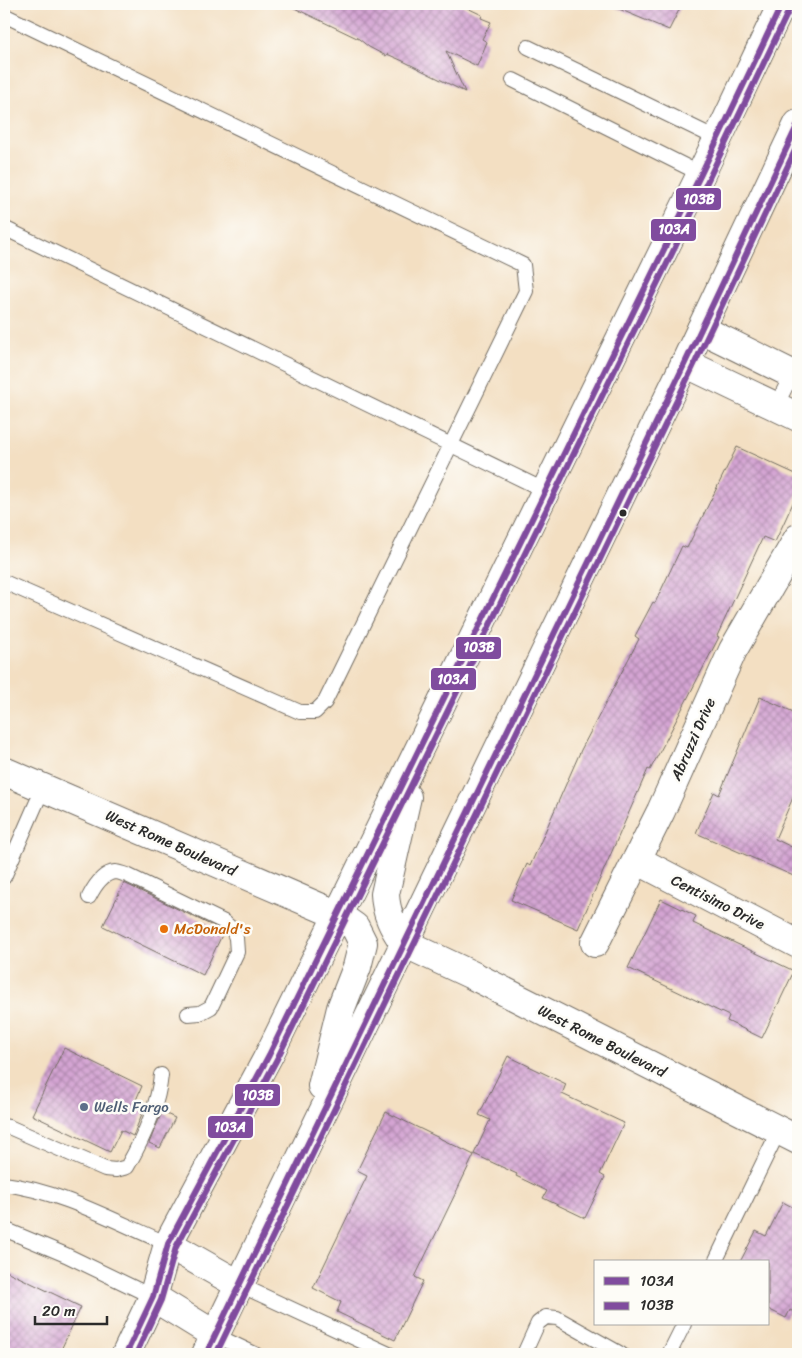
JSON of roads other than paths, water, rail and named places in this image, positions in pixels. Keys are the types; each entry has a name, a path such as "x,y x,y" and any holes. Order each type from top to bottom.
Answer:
{"main road":[{"path":"126,1354 153,1297 168,1244 269,1055 701,174 782,4"},
{"path":"153,1297 211,1345 310,1136 685,363 798,124"},
{"path":"701,329 795,376"},
{"path":"685,363 787,412"},
{"name":"Abruzzi Drive","path":"595,944 693,742 733,650 798,538"},
{"path":"404,943 391,923 386,907 385,894 416,756"},
{"name":"West Rome Boulevard","path":"4,771 338,915 354,927 363,943 357,967 341,1008 310,1136"},
{"name":"Centisimo Drive","path":"637,860 798,944"},
{"name":"West Rome Boulevard","path":"404,943 474,976 789,1135"},
{"path":"168,1244 240,1286"}],"lane":[{"path":"4,15 522,266 526,291 325,702 315,712 300,712 4,582"},
{"path":"528,46 718,139"},
{"path":"513,80 701,174"},
{"path":"4,228 546,491"},
{"path":"787,412 795,376"},
{"path":"5,870 44,788"},
{"path":"89,897 94,887 106,875 114,872 127,875 224,922 232,930 236,938 237,952 211,1007 200,1013 188,1014"},
{"path":"4,1126 105,1169 116,1170 126,1167 139,1146 160,1092 161,1075"},
{"path":"716,1260 789,1135"},
{"path":"4,1184 33,1189 66,1200 168,1244"},
{"path":"4,1229 66,1255 153,1297"},
{"path":"240,1286 389,1354"},
{"path":"524,1354 538,1323 546,1317 557,1318 621,1354"},
{"path":"669,1354 683,1326"},
{"path":"211,1345 256,1354"}],"place":[{"name":"McDonald's","path":"164,929"},
{"name":"Wells Fargo","path":"84,1107"}]}
